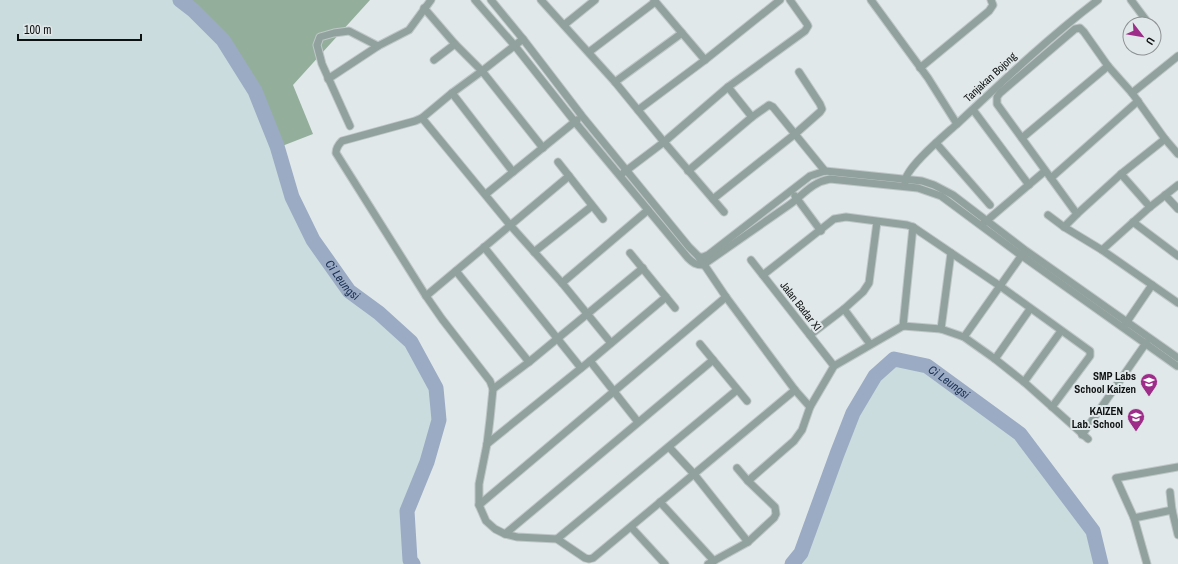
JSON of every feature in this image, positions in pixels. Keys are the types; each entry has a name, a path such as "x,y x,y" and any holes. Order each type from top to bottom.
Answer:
{"street":[{"path":"328,78 378,46 409,30 431,0"},
{"path":"475,0 515,46 575,122 648,210 692,262 697,265 704,265 797,199 814,184 822,180 830,179 918,188 941,196 983,223 1125,325 1178,358"},
{"path":"490,0 582,116 689,247 699,257 726,297 795,390 810,407"},
{"path":"542,0 616,82 688,171 724,212"},
{"path":"564,25 594,0"},
{"path":"638,110 705,60 780,0"},
{"path":"620,175 664,142 728,87 807,29 807,24 790,0"},
{"path":"871,0 920,68 956,124"},
{"path":"920,68 989,11 993,5 991,0"},
{"name":"Tanjakan Bojong","path":"905,178 910,170 956,124 1035,52 1074,18 1098,0"},
{"path":"1131,0 1144,16"},
{"path":"589,52 654,1 705,60"},
{"path":"424,8 455,44 482,71 543,148"},
{"path":"1077,214 997,104 997,97 1000,93 1075,29 1080,28 1084,32 1108,66 1138,101 1164,139 1178,154"},
{"path":"350,126 322,64 317,45 320,38 334,32 349,32 378,46"},
{"path":"616,82 682,33"},
{"path":"523,40 452,93 422,118 409,123 342,141 336,150 336,153 426,296 490,381 493,389 487,444 479,484 480,505 486,521 495,529 505,534 517,537 557,539 585,558 589,559 597,555 795,390"},
{"path":"434,60 455,44"},
{"path":"1132,93 1178,56"},
{"path":"1022,138 1108,66"},
{"path":"713,199 795,134 820,112 822,109 820,104 798,72"},
{"path":"728,87 752,117"},
{"path":"452,93 513,172"},
{"path":"1051,178 1138,101"},
{"path":"688,171 752,117 767,106 771,106 825,171"},
{"path":"974,111 1029,185"},
{"path":"486,194 582,116"},
{"path":"422,118 510,225 562,283 611,343"},
{"path":"1064,226 1121,174 1164,139"},
{"path":"936,143 990,205"},
{"path":"558,162 603,219"},
{"path":"699,257 708,255 810,176 825,171 905,178 922,181 953,195 983,223"},
{"path":"983,223 1046,171"},
{"path":"1121,174 1150,207"},
{"path":"426,296 569,176"},
{"path":"905,178 905,186"},
{"path":"1102,250 1150,207 1178,185"},
{"path":"791,191 821,231"},
{"path":"1165,195 1178,210"},
{"path":"534,252 592,206"},
{"path":"562,283 648,210"},
{"path":"1048,215 1102,250 1178,303"},
{"path":"763,275 821,231 834,219 846,217 913,227 1000,286 1090,351 1091,354 1052,407"},
{"path":"810,335 844,309 863,292 869,283 877,222"},
{"path":"1133,222 1178,256"},
{"path":"903,326 913,227"},
{"path":"484,247 581,368"},
{"path":"630,253 675,308"},
{"path":"941,329 951,253"},
{"path":"964,337 1023,253"},
{"name":"Jalan Badar XI","path":"751,260 834,366"},
{"path":"493,389 529,362 643,268"},
{"path":"456,271 529,362"},
{"path":"1125,325 1152,285"},
{"path":"487,444 590,361 666,297"},
{"path":"480,505 726,297"},
{"path":"844,309 870,344"},
{"path":"995,359 1030,309"},
{"path":"1125,325 1178,367"},
{"path":"748,481 794,441 802,430 810,407 834,366 903,326 941,329 964,337 1024,382 1085,437 1146,343"},
{"path":"1024,382 1061,331"},
{"path":"700,344 747,401"},
{"path":"505,534 713,360"},
{"path":"590,361 638,422"},
{"path":"557,539 737,390"},
{"path":"669,447 694,474 748,542"},
{"path":"1147,564 1134,518 1116,478 1178,467"},
{"path":"660,502 711,562 748,542 774,518 776,514 775,507 737,468"},
{"path":"1170,492 1172,510 1178,535"},
{"path":"1134,518 1172,510"},
{"path":"631,527 665,564"}],"shaded area":[{"path":"0,0 180,0 193,10 223,40 255,91 277,148 292,196 313,240 349,291 379,313 411,342 436,388 439,420 426,464 407,511 410,560 413,564 0,564"},
{"path":"894,359 927,366 1020,434 1093,531 1101,564 792,564 801,553 852,416 875,376"}],"green space":[{"path":"180,0 370,0 293,85 313,134 277,148 255,91 223,40"}],"waterway":[{"name":"Ci Leungsi","path":"180,0 193,10 223,40 255,91 277,146 292,197 313,240 349,291 379,313 411,342 436,388 439,420 427,462 407,511 410,560 413,564"},
{"name":"Ci Leungsi","path":"792,564 801,553 853,413 875,376 894,359 927,366 1020,434 1093,531 1101,564"}],"place":[{"name":"SMP Labs School Kaizen","path":"1149,397"},
{"name":"KAIZEN Lab. School","path":"1136,432"}]}
